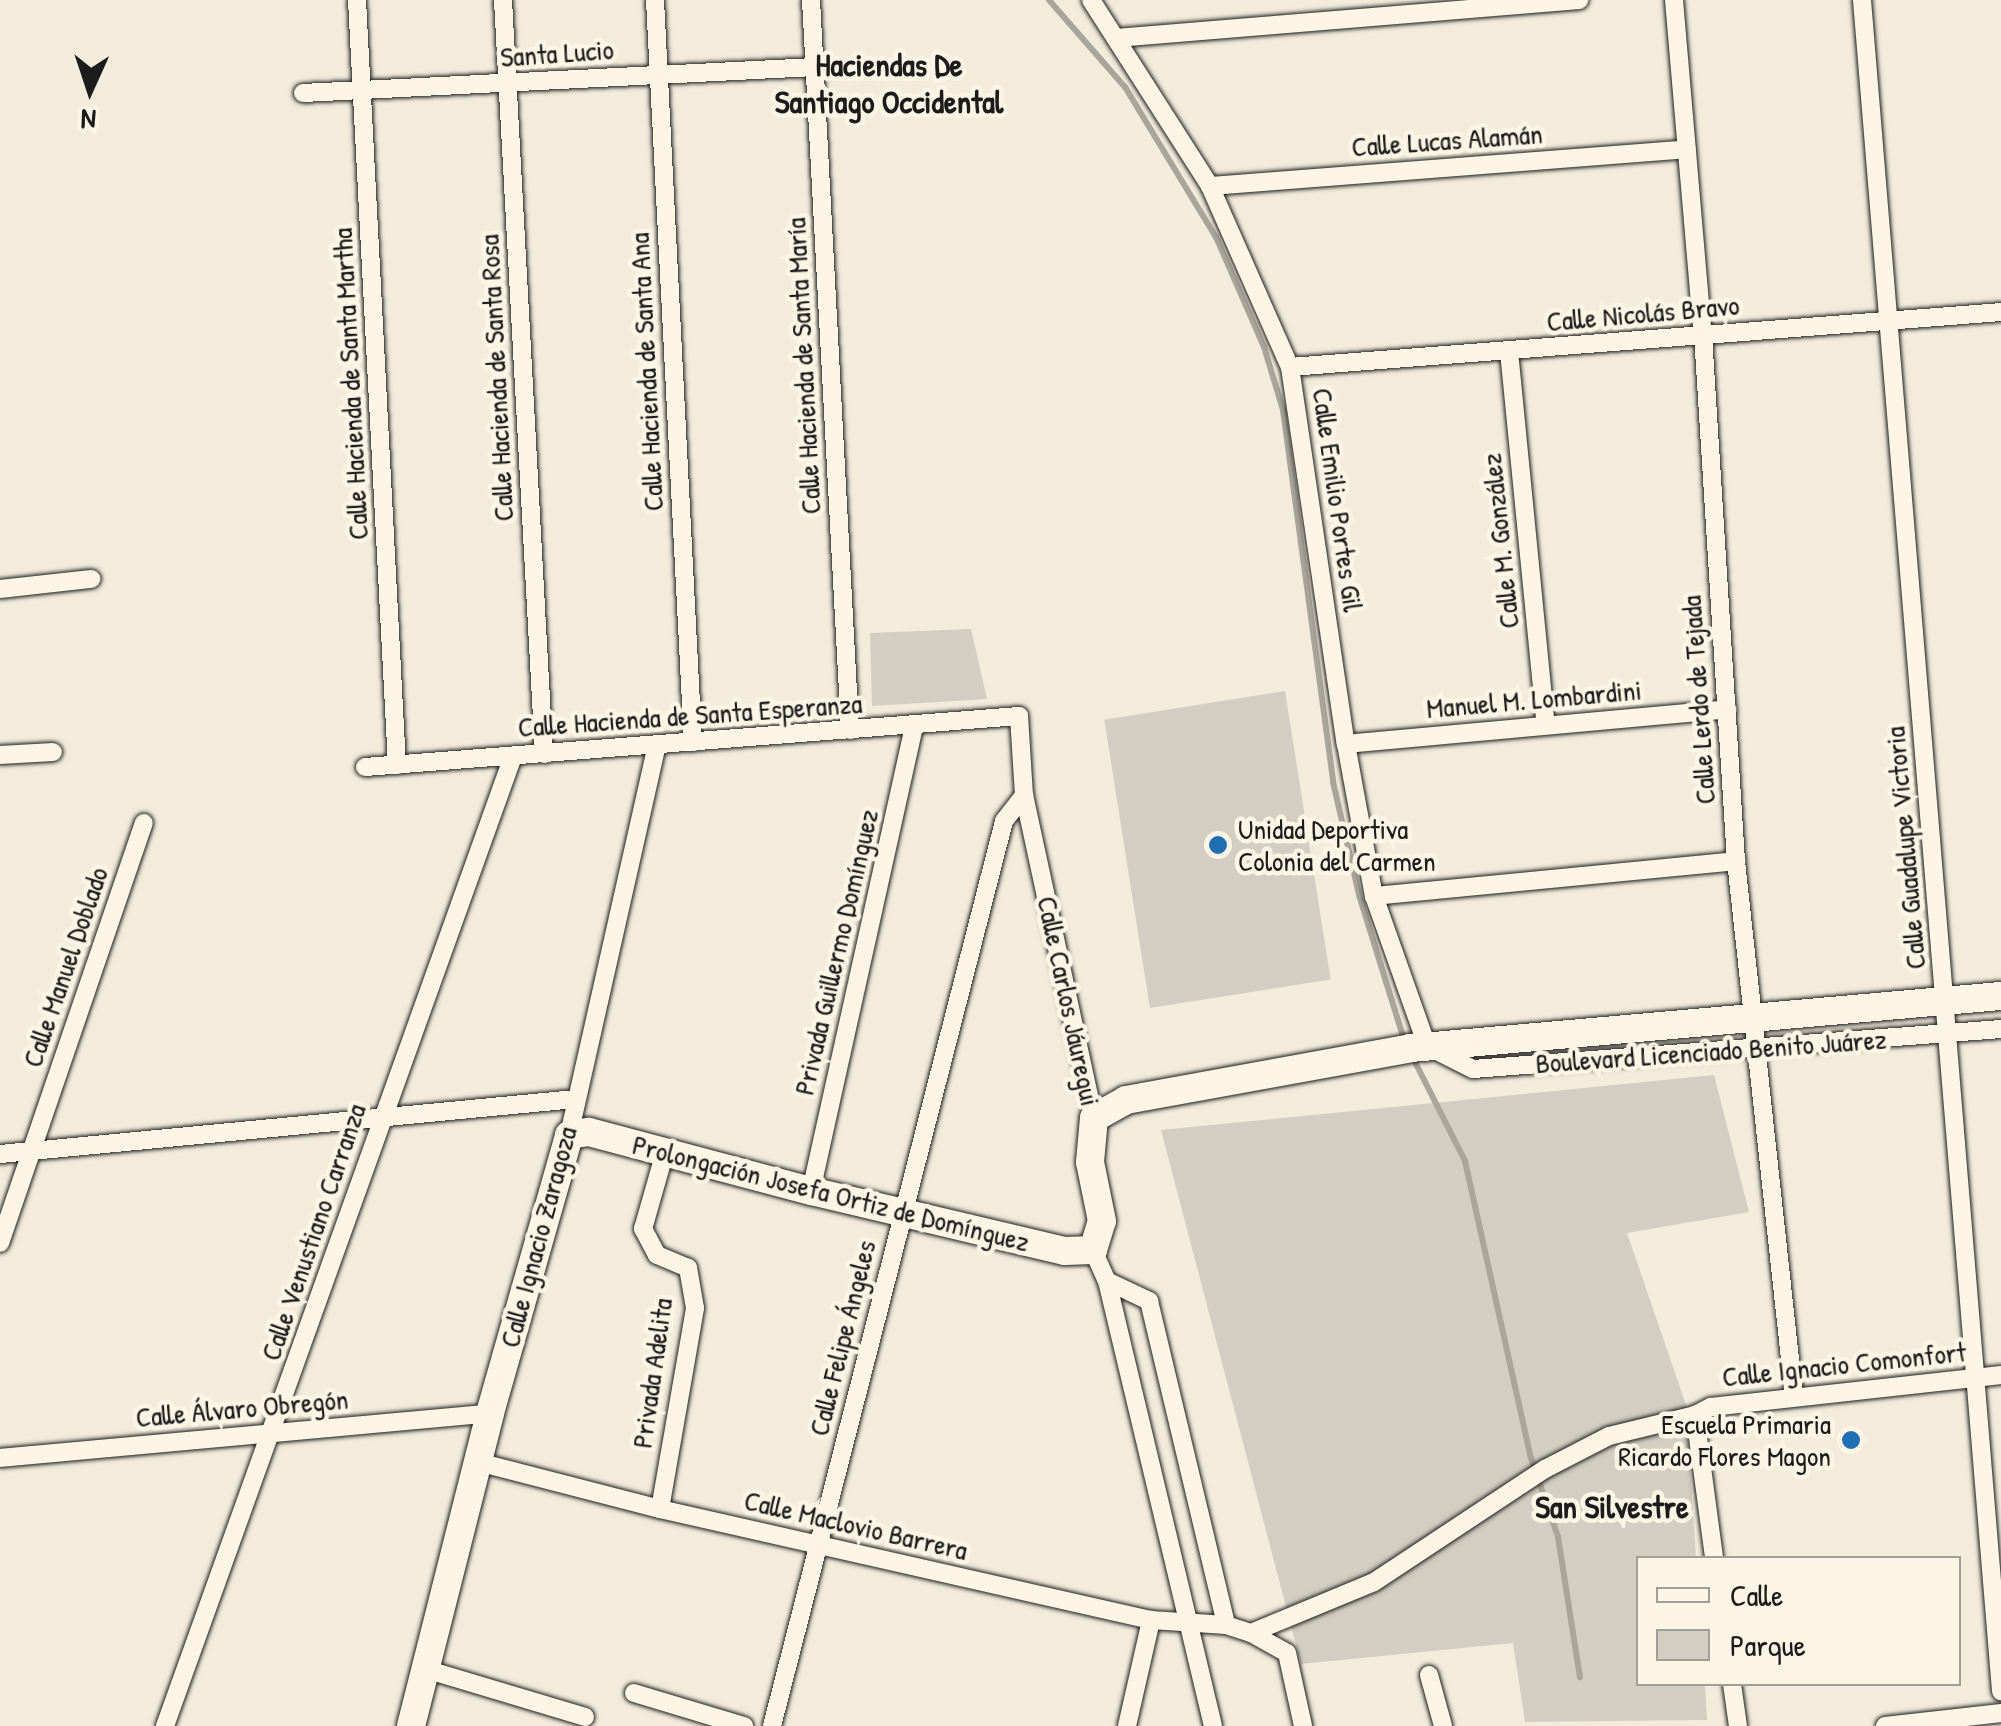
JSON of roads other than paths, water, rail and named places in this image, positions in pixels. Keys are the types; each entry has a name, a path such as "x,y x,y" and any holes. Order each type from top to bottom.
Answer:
{"street":[{"name":"Calle Hacienda de Santa Martha","path":"358,0 396,764"},
{"name":"Calle Hacienda de Santa Rosa","path":"502,0 544,754"},
{"name":"Calle Hacienda de Santa Ana","path":"655,0 693,742"},
{"name":"Calle Hacienda de Santa María","path":"811,0 850,730"},
{"name":"Calle Emilio Portes Gil","path":"1091,0 1210,186 1290,367 1346,744 1374,896 1419,1047"},
{"path":"1116,38 1579,0"},
{"name":"Calle Lerdo de Tejada","path":"1674,0 1703,335 1736,861 1760,1047 1794,1396"},
{"name":"Calle Guadalupe Victoria","path":"1862,0 2001,1691"},
{"name":"Santa Lucio","path":"303,94 815,67"},
{"name":"Calle Lucas Alamán","path":"1210,186 1687,150"},
{"name":"Calle Nicolás Bravo","path":"1290,367 2001,312"},
{"name":"Calle M. González","path":"1509,351 1546,725"},
{"path":"0,589 91,579"},
{"name":"Manuel M. Lombardini","path":"1346,744 1726,709"},
{"name":"Calle Hacienda de Santa Esperanza","path":"365,767 1018,716"},
{"name":"Calle Carlos Jáuregui","path":"1018,716 1024,795 1094,1118 1090,1162 1102,1220 1093,1250"},
{"name":"Privada Guillermo Domínguez","path":"811,1192 914,725"},
{"name":"Calle Ignacio Zaragoza","path":"410,1726 490,1413 570,1134 574,1099 658,746"},
{"path":"0,755 53,752"},
{"name":"Calle Venustiano Carranza","path":"166,1726 513,756"},
{"name":"Calle Felipe Ángeles","path":"772,1726 1004,821 1024,795"},
{"name":"Calle Manuel Doblado","path":"0,1243 144,822"},
{"path":"1374,896 1736,861"},
{"name":"Boulevard Licenciado Benito Juárez","path":"1419,1047 2001,996"},
{"name":"Boulevard Licenciado Benito Juárez","path":"1419,1047 1474,1069 2001,1029"},
{"path":"1094,1118 1126,1100 1419,1047"},
{"path":"0,1154 384,1114 574,1099"},
{"name":"Prolongación Josefa Ortiz de Domínguez","path":"570,1134 589,1132 811,1192 1065,1251 1093,1250"},
{"name":"Privada Adelita","path":"660,1508 694,1308 688,1268 657,1255 643,1229 665,1152"},
{"path":"1093,1250 1107,1281 1213,1726"},
{"path":"1107,1281 1150,1300 1226,1625"},
{"name":"Calle Ignacio Comonfort","path":"1250,1632 1374,1582 1545,1469 1609,1436 1695,1415 1712,1406 2001,1375"},
{"name":"Calle Álvaro Obregón","path":"0,1458 490,1413"},
{"path":"1695,1415 1714,1556"},
{"name":"Calle Maclovio Barrera","path":"478,1462 660,1508 1150,1620 1226,1625 1250,1632"},
{"path":"1127,1726 1150,1620"},
{"path":"1250,1632 1286,1653 1303,1726"},
{"path":"425,1669 585,1717"},
{"path":"1429,1676 1443,1726"},
{"path":"1732,1686 1738,1726"},
{"path":"634,1693 744,1726"},
{"path":"1886,1726 2001,1713"}],"waterway":[{"path":"1049,0 1125,87 1216,237 1264,347 1283,410 1333,782 1359,895 1405,1043"},
{"path":"1411,1054 1465,1161 1530,1455 1558,1537 1580,1677"}],"place":[{"name":"Unidad Deportiva Colonia del Carmen","path":"1218,845"},
{"name":"Escuela Primaria Ricardo Flores Magon","path":"1851,1440"}],"district":[{"name":"Haciendas De Santiago Occidental","path":"889,84"},
{"name":"San Silvestre","path":"1612,1507"}]}
